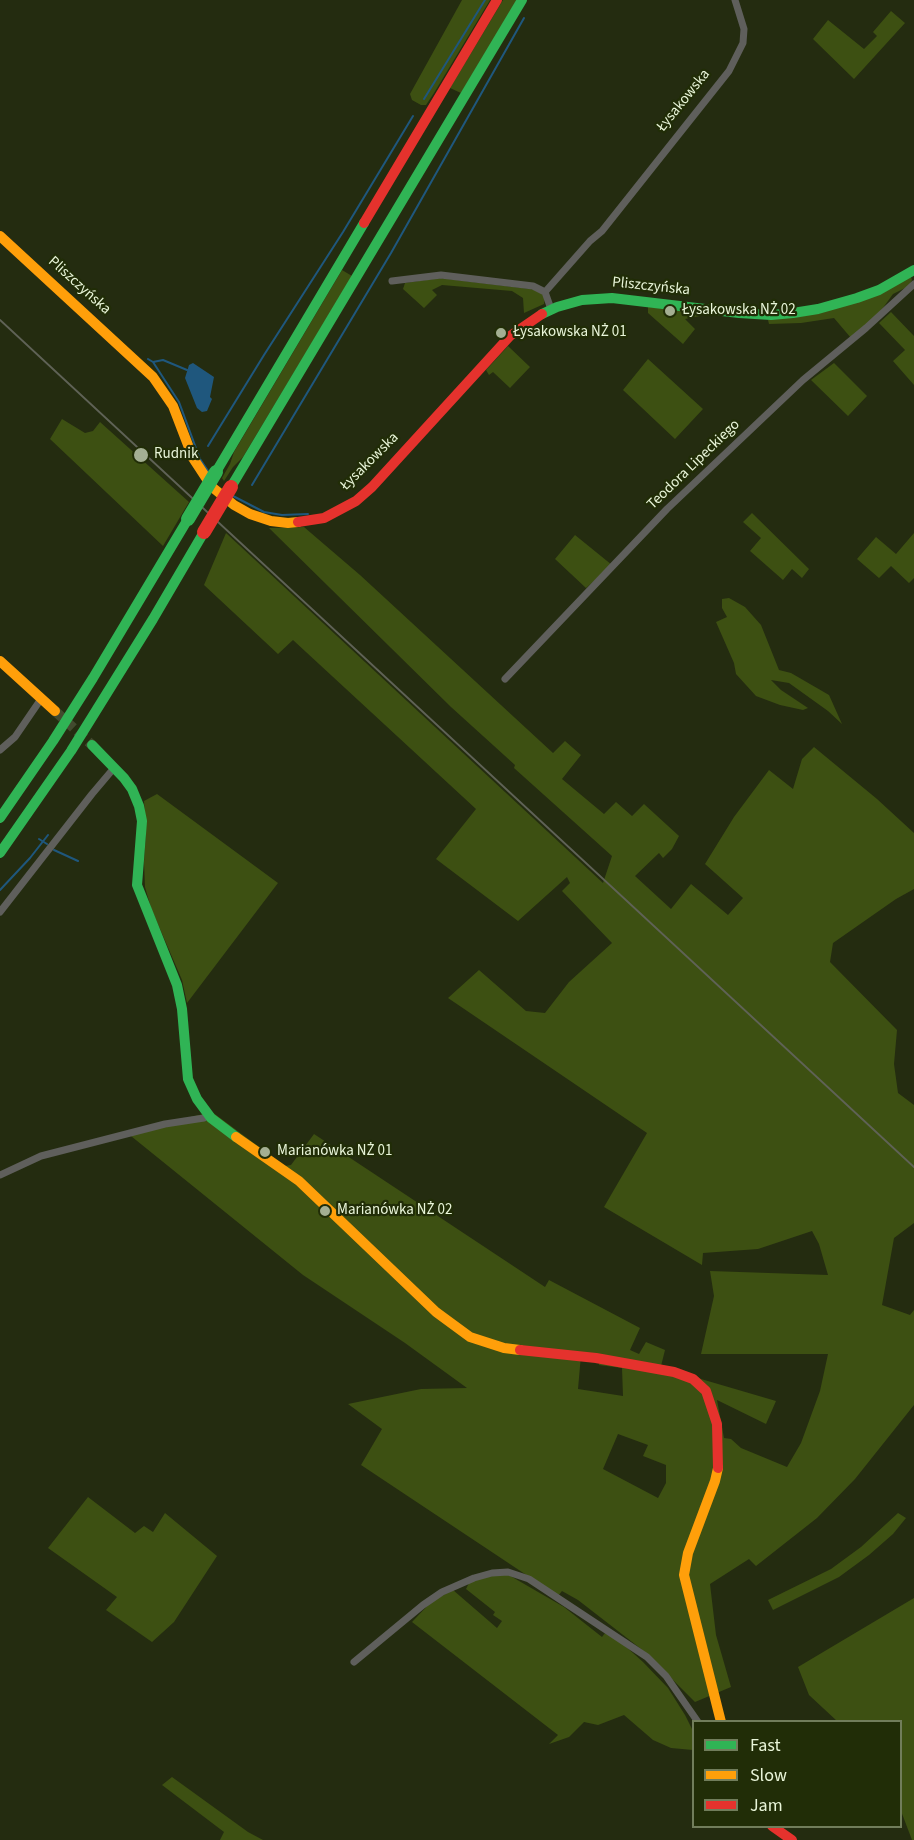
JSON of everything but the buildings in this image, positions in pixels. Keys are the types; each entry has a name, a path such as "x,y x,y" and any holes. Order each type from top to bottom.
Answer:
{"main road":[{"path":"0,818 93,678 497,0"},
{"path":"0,853 82,733 522,0"},
{"name":"Pliszczyńska","path":"0,236 136,359"},
{"name":"Pliszczyńska","path":"551,309 582,300 612,298 739,314 793,313 818,309 857,298 914,274"},
{"name":"Łysakowska","path":"136,359 168,398 198,467 218,493 243,511 262,519 305,522 335,513 362,496 503,344 529,321 551,309"},
{"path":"0,661 56,711"},
{"path":"92,745 132,789 141,810 137,885 177,985 182,1010 188,1079 197,1099 208,1115 231,1134 299,1181 436,1312 464,1334 504,1348 596,1358 674,1372 693,1379 703,1387 715,1415 719,1463 715,1481 688,1553 684,1575 720,1720"},
{"path":"774,1828 792,1840"}],"street":[{"name":"Łysakowska","path":"545,292 590,241 602,231 729,71 743,43 744,29 735,0"},
{"name":"Teodora Lipeckiego","path":"505,679 667,509 803,380 866,328 914,274"},
{"path":"392,281 441,275 533,286 545,292 551,309"},
{"path":"0,750 15,737 41,699"},
{"path":"0,912 114,768"},
{"path":"0,1175 41,1156 165,1124 204,1118 208,1115"},
{"path":"354,1662 442,1592 474,1578 508,1572 529,1579 647,1658 666,1676 697,1720"}],"green space":[{"path":"462,0 490,0 434,93 426,105 421,105 412,100 410,94"},
{"path":"503,0 517,0 461,93 450,88"},
{"path":"891,11 905,23 854,79 813,39 828,20 864,49 877,36 873,32"},
{"path":"342,270 352,276 243,457 224,481 222,478 234,452"},
{"path":"911,277 909,286 893,294 880,312 851,338 834,318 801,323 769,324 768,320"},
{"path":"440,278 538,290 545,297 544,304 524,313 523,298 512,291 442,285 432,290 437,295 424,308 403,289 405,283"},
{"path":"648,307 698,312 700,316 685,319 695,329 683,344 648,313"},
{"path":"891,312 914,336 914,385 893,361 905,350 879,323"},
{"path":"508,346 530,367 510,388 493,372 489,375 486,370"},
{"path":"648,359 703,409 675,439 623,390"},
{"path":"834,363 867,396 848,416 811,380"},
{"path":"62,419 85,433 93,431 100,422 189,502 163,546 50,439"},
{"path":"752,513 809,569 802,578 792,569 783,580 750,551 761,538 743,522"},
{"path":"304,527 360,575 553,753 565,741 581,755 562,779 604,814 616,802 632,816 644,804 679,836 672,849 663,858 659,853 635,876 671,909 691,884 728,915 743,898 705,864 734,817 769,770 793,789 802,759 814,747 914,833 914,889 833,943 830,962 897,1030 894,1064 898,1093 914,1105 914,1223 894,1238 882,1305 910,1315 914,1310 914,1405 855,1479 817,1518 756,1566 749,1559 710,1584 716,1635 731,1687 695,1702 645,1652 578,1600 562,1591 558,1596 361,1465 382,1429 348,1404 421,1389 467,1388 405,1343 303,1275 126,1132 212,1112 285,1166 291,1165 314,1134 545,1287 549,1280 640,1328 630,1350 639,1354 646,1342 665,1350 661,1366 684,1371 701,1379 776,1401 766,1424 717,1400 724,1438 731,1439 741,1448 787,1467 801,1443 820,1391 828,1354 701,1354 714,1296 710,1271 828,1275 819,1244 812,1231 758,1249 703,1253 702,1265 604,1207 647,1133 448,998 479,970 526,1011 545,1013 569,982 612,943 562,891 570,883 567,877 518,921 436,859 476,809 293,640 278,654 204,585 226,533 603,883 612,856 514,768 515,765 451,707 269,528","holes":["581,1355 600,1357 599,1365 622,1368 623,1396 578,1389","618,1434 648,1445 643,1456 666,1465 666,1483 658,1498 603,1469"]},
{"path":"914,533 914,578 909,583 891,566 879,578 857,559 876,537 896,554"},
{"path":"575,535 612,565 586,588 555,559"},
{"path":"729,598 745,607 761,625 779,670 791,673 829,695 842,724 789,683 771,680 781,690 808,708 803,710 780,705 756,696 736,674 734,663 716,622 727,617 722,608 722,599"},
{"path":"157,794 278,883 187,1003 182,980 151,908 145,887 144,801"},
{"path":"88,1497 135,1533 144,1526 153,1532 165,1513 217,1556 174,1622 152,1642 106,1610 117,1597 48,1548"},
{"path":"898,1513 906,1518 893,1534 869,1555 839,1577 773,1610 768,1600 831,1569 861,1547"},
{"path":"507,1574 564,1607 602,1637 605,1633 623,1644 668,1688 692,1729 692,1750 671,1748 653,1740 624,1715 598,1725 584,1722 569,1737 549,1744 558,1735 412,1622 431,1602 453,1590 497,1628 502,1621 493,1615 495,1612 466,1589 469,1583 484,1577"},
{"path":"914,1598 914,1840 912,1840 902,1814 902,1720 836,1720 809,1695 798,1667"},
{"path":"172,1777 248,1832 263,1840 220,1840 224,1832 162,1785"}],"water":[{"path":"193,363 214,377 210,397 212,399 207,411 202,412 197,408 185,378 189,365"}],"waterway":[{"path":"424,99 485,0"},
{"path":"252,485 391,253 524,18"},
{"path":"208,446 413,116"},
{"path":"148,359 153,362 163,360 187,370"},
{"path":"153,362 179,402 200,459 210,474"},
{"path":"233,496 264,512 282,515 308,514"},
{"path":"0,890 48,835"},
{"path":"39,839 47,844"},
{"path":"54,850 78,861"}],"tunnel":[{"path":"55,711 92,745"}],"railway":[{"path":"0,320 914,1167"}],"traffic: fast":[{"path":"231,487 522,0"},
{"path":"216,472 364,223"},
{"path":"542,314 582,300 612,298 739,313 771,315 793,313 818,309 857,298 879,290 914,270"},
{"path":"188,519 216,472"},
{"path":"0,818 93,678 188,519"},
{"path":"0,853 71,751 204,532"},
{"path":"92,745 124,778 132,789 139,806 142,821 137,885 177,985 182,1009 188,1079 197,1099 211,1118 236,1137"}],"traffic: slow":[{"path":"0,236 153,377 173,406 193,458 212,487 234,505 250,514 271,521 298,522"},
{"path":"0,661 55,711"},
{"path":"236,1137 299,1181 436,1312 470,1337 504,1348 520,1350"},
{"path":"718,1468 688,1553 684,1575 720,1720"}],"traffic: jam":[{"path":"364,223 497,0"},
{"path":"298,522 324,518 356,501 372,487 510,336 542,314"},
{"path":"204,532 231,487"},
{"path":"520,1350 596,1358 674,1372 693,1379 706,1391 717,1424 718,1468"},
{"path":"775,1828 792,1840"}],"place":[{"name":"Łysakowska NŻ 02","path":"670,311"},
{"name":"Łysakowska NŻ 01","path":"501,333"},
{"name":"Rudnik","path":"141,455"},
{"name":"Marianówka NŻ 01","path":"265,1152"},
{"name":"Marianówka NŻ 02","path":"325,1211"}]}
